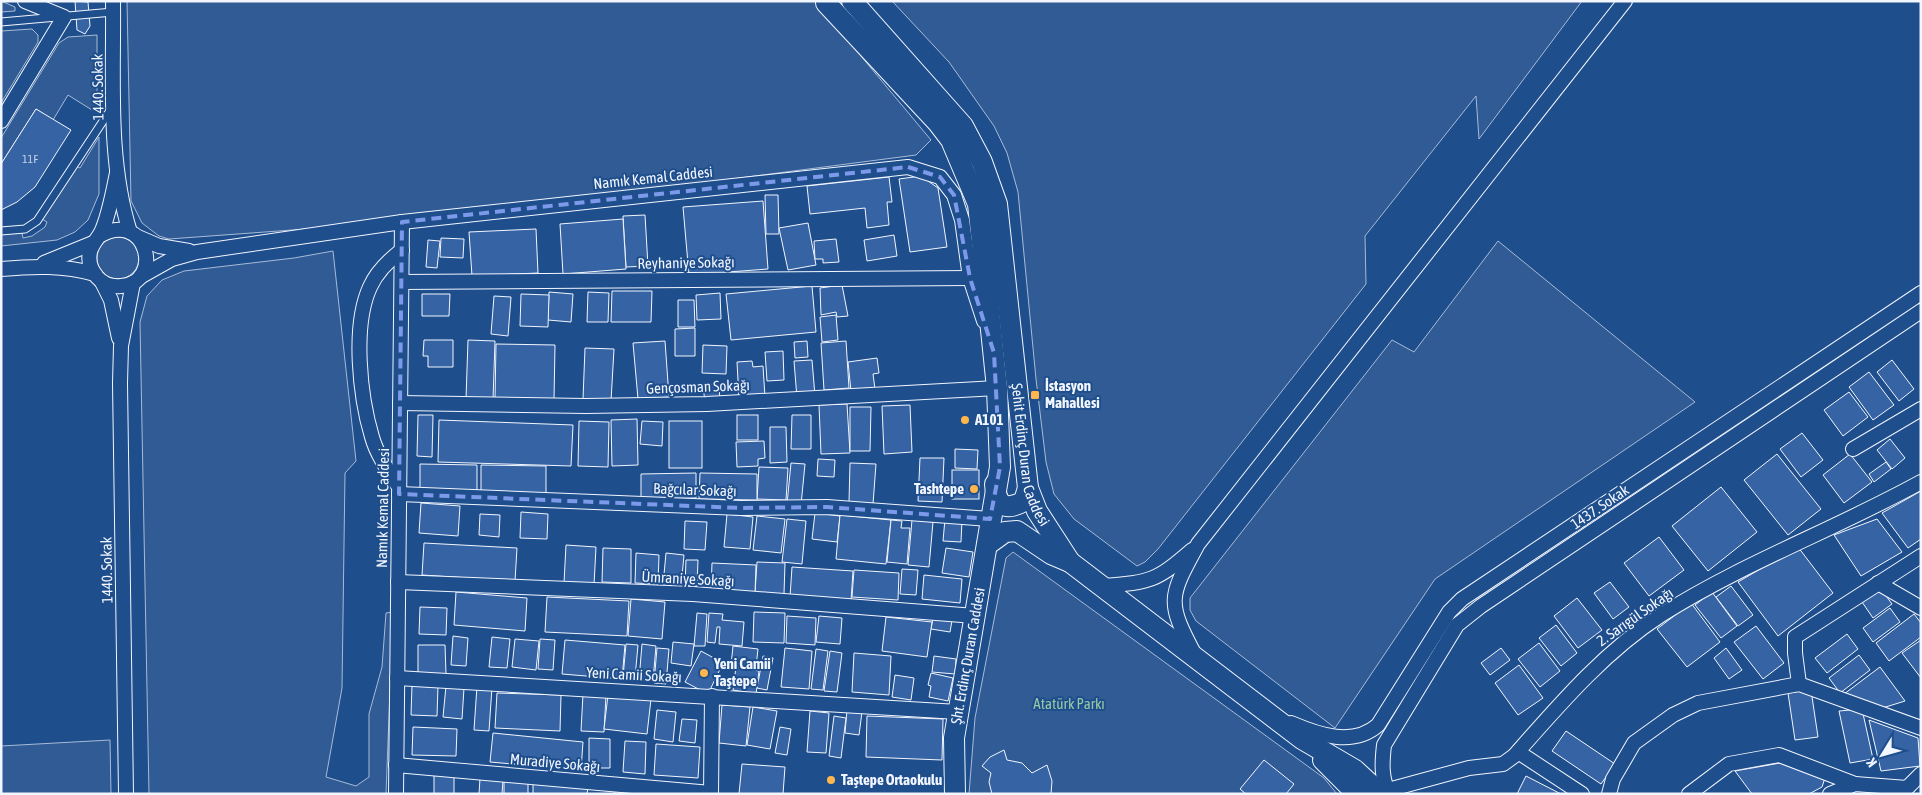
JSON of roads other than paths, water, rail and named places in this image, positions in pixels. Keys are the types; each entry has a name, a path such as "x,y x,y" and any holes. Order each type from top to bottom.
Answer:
{"main road":[{"name":"Şehit Erdinç Duran Caddesi","path":"852,1 958,120 982,162 997,204 1028,488 1037,511 1070,562 1302,739 1355,770 1386,793"},
{"name":"Şehit Erdinç Duran Caddesi","path":"826,3 938,123 951,140 978,204 997,388 1000,466 995,484 990,519"},
{"path":"995,484 998,501 1002,505 1014,507 1024,501 1028,488"},
{"name":"Şht. Erdinç Duran Caddesi","path":"955,794 954,738 990,519"},
{"path":"987,545 1005,532 1017,531 1051,554 1070,562"},
{"path":"1302,739 1357,794"}],"street":[{"path":"1,121 64,16 25,1"},
{"path":"1102,586 1156,579 1198,544 1625,1"},
{"name":"1440. Sokak","path":"113,7 117,173"},
{"name":"Namık Kemal Caddesi","path":"197,252 402,222 908,167 940,177 954,194 962,220 970,278"},
{"path":"117,173 133,234 146,250 147,259 136,280 121,346"},
{"path":"117,173 109,212 96,239 90,261 111,300 121,346"},
{"name":"Namık Kemal Caddesi","path":"396,794 402,222"},
{"path":"38,265 117,229 159,246 197,252"},
{"path":"399,491 372,438 363,400 360,348 363,316 370,287 384,264 402,250"},
{"path":"1,269 38,265 63,267 99,278 115,286 136,280 172,259 197,252"},
{"path":"970,278 994,353"},
{"name":"Reyhaniye Sokağı","path":"402,282 970,278"},
{"path":"1275,717 1315,733 1346,738 1358,737 1369,733 1378,725 1450,612 1462,599 1921,293"},
{"name":"1437. Sokak","path":"1386,793 1382,765 1384,744 1457,625 1481,606 1921,311"},
{"name":"1440. Sokak","path":"121,346 126,794"},
{"name":"Gençosman Sokağı","path":"400,403 586,406 707,404 997,388"},
{"path":"1853,449 1921,409"},
{"name":"2. Sarıgül Sokağı","path":"1386,793 1469,768 1502,764 1518,752 1602,659 1661,615 1741,571 1837,526 1921,482"},
{"name":"Bağcılar Sokağı","path":"399,491 741,508 827,507 990,519"},
{"path":"1198,544 1176,588 1173,608 1178,624 1198,661"},
{"path":"1800,684 1795,653 1796,637 1921,556"},
{"name":"Ümraniye Sokağı","path":"398,582 693,594 974,616"},
{"path":"1878,583 1921,608"},
{"name":"Yeni Camii Sokağı","path":"397,678 958,712"},
{"path":"1609,794 1613,779 1634,743 1674,715 1698,703 1800,684 1921,728"},
{"path":"711,793 712,696"},
{"path":"1518,752 1582,794"},
{"path":"1689,794 1729,764 1779,755 1855,784 1907,788 1921,774"},
{"name":"Muradiye Sokağı","path":"396,765 711,793"},
{"path":"1830,794 1855,784"}],"lane":[{"path":"1,22 64,16 113,7"},
{"path":"1,231 25,228 37,221 114,105"}],"place":[{"name":"İstasyon Mahallesi","path":"1035,395"},
{"name":"A101","path":"965,420"},
{"name":"Tashtepe","path":"974,489"},
{"name":"Yeni Camii Taştepe","path":"704,673"},
{"name":"Taştepe Ortaokulu","path":"831,780"}],"park label":[{"name":"Atatürk Parkı","path":"1069,704"}]}
